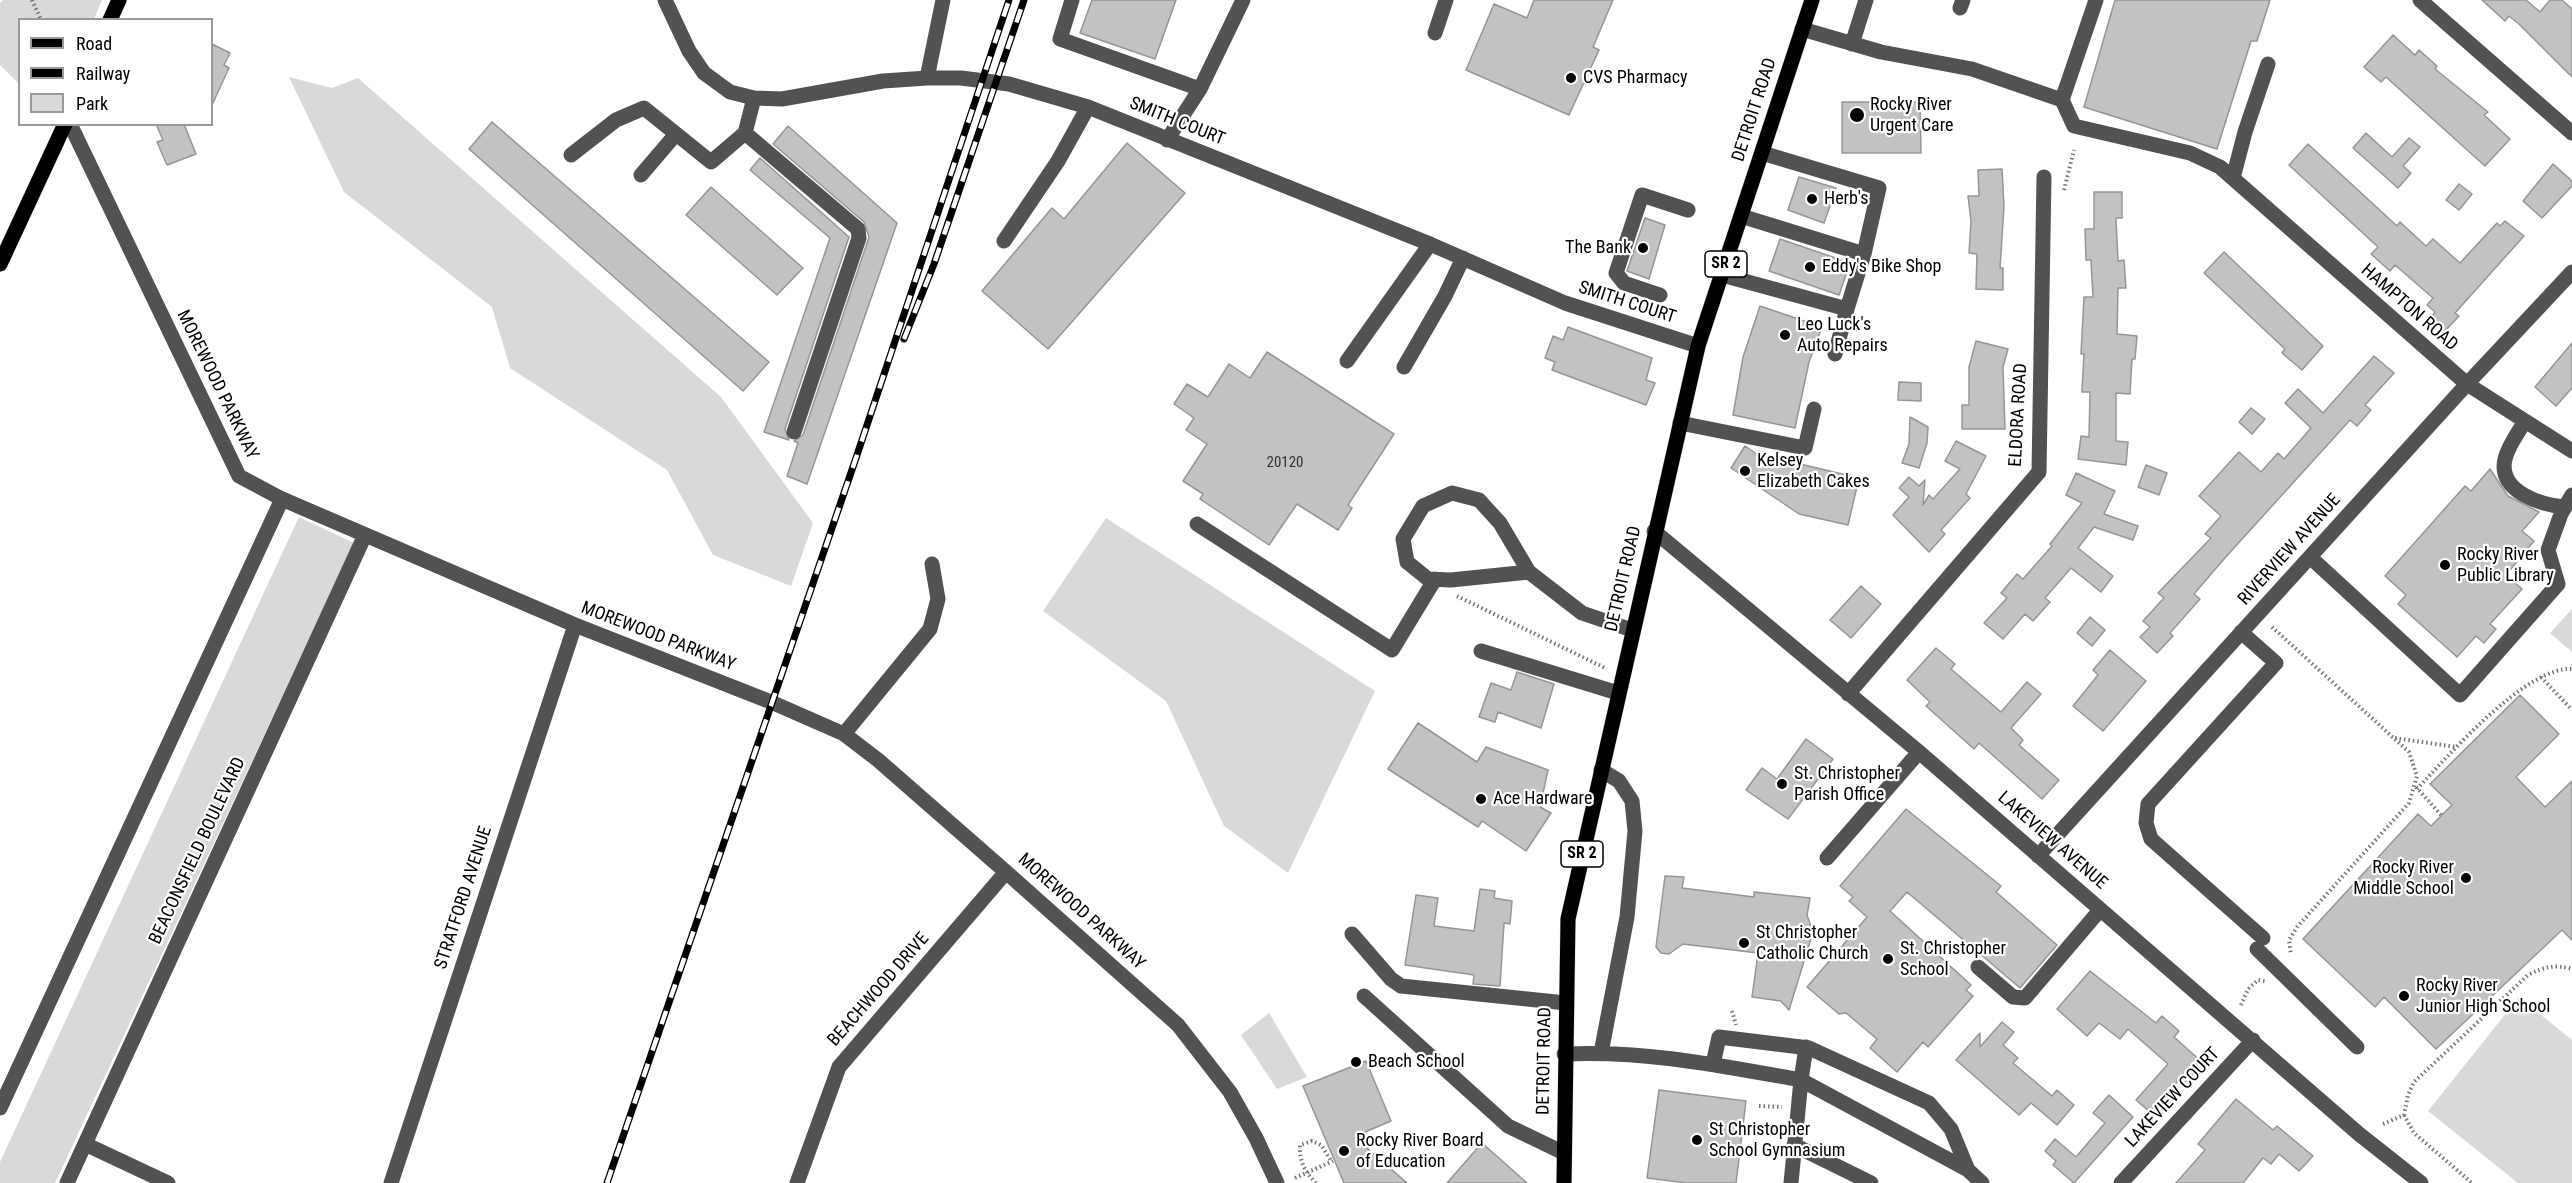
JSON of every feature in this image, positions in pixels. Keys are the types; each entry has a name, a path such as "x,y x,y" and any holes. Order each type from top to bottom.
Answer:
{"main road":[{"path":"111,18 119,0"},
{"name":"DETROIT ROAD","path":"1564,1183 1562,1152 1568,919 1654,531 1698,346 1812,0"},
{"path":"0,264 64,126"}],"street":[{"name":"SMITH COURT","path":"665,0 688,51 704,73 730,92 754,98 782,99 883,81 927,78 961,78 1009,84 1088,107 1430,244 1565,303 1698,346"},
{"path":"927,78 943,0"},
{"path":"1072,0 1060,39 1200,89"},
{"path":"1167,140 1200,89 1243,0"},
{"path":"1435,33 1446,0"},
{"path":"1852,44 1866,0"},
{"path":"1802,29 1852,44 1972,69 2062,100 2096,0"},
{"path":"2420,0 2572,133"},
{"path":"2233,178 2245,132 2268,64"},
{"path":"571,155 616,120 644,108 711,162 745,133 754,98"},
{"name":"HAMPTON ROAD","path":"2062,100 2074,126 2190,153 2220,166 2467,384 2572,451"},
{"path":"1004,241 1058,161 1088,107"},
{"name":"MOREWOOD PARKWAY","path":"71,126 239,476 282,499 575,625 771,702 844,734 878,760 1178,1025 1230,1092 1256,1138 1277,1183"},
{"path":"745,133 853,222 859,238 794,432"},
{"path":"641,175 676,134"},
{"path":"1762,153 1880,188 1864,254 1835,354"},
{"name":"ELDORA ROAD","path":"1848,694 2039,472 2044,177"},
{"path":"1659,295 1624,283 1616,273 1642,195 1688,210"},
{"path":"1741,216 1864,254"},
{"path":"1347,361 1430,244"},
{"path":"1404,368 1445,296 1463,258"},
{"name":"RIVERVIEW AVENUE","path":"2038,856 2467,384 2572,272"},
{"path":"1722,275 1847,309"},
{"path":"1680,423 1805,448 1814,409"},
{"path":"2525,421 2504,460 2506,475 2529,499 2546,505 2569,501"},
{"path":"1529,572 1428,579 1407,562 1403,539 1423,506 1452,493 1479,500 1500,523 1529,572 1582,613 1632,630"},
{"path":"0,1108 282,499"},
{"path":"2310,557 2460,695 2558,584 2548,550 2569,501"},
{"path":"1197,524 1392,651 1435,579"},
{"name":"LAKEVIEW AVENUE","path":"1654,531 1919,752 2359,1134 2421,1183"},
{"name":"BEACONSFIELD BOULEVARD","path":"67,1183 365,535"},
{"path":"844,734 930,628 938,599 932,564"},
{"name":"STRATFORD AVENUE","path":"390,1183 575,625"},
{"path":"2241,632 2276,663 2148,804 2146,823 2151,839 2260,943 2357,1047"},
{"path":"1481,651 1618,693"},
{"path":"1827,858 1919,752"},
{"path":"1601,770 1619,781 1632,801 1635,831 1628,917 1601,1053"},
{"name":"BEACHWOOD DRIVE","path":"797,1183 839,1067 1006,872"},
{"path":"1978,967 2013,997 2025,998 2100,910"},
{"path":"1352,934 1391,979 1401,986 1566,1003"},
{"path":"1364,996 1508,1126 1562,1152"},
{"path":"1713,1064 1719,1037 1806,1047 1929,1103 1951,1129 1968,1170"},
{"name":"LAKEVIEW COURT","path":"2121,1183 2253,1040"},
{"path":"1791,1183 1806,1047"},
{"path":"1564,1054 1622,1052 1713,1064 1801,1080 1968,1170 1982,1183"},
{"path":"85,1144 168,1183"},
{"path":"1794,1145 1871,1183"}],"path":[{"path":"32,0 40,18"},
{"path":"2064,190 2074,150"},
{"path":"1455,596 1605,668"},
{"path":"2272,627 2409,752 2417,776 2416,787 2409,803 2392,825 2297,927 2289,940 2291,955"},
{"path":"2416,787 2524,684 2572,669"},
{"path":"2541,677 2572,710"},
{"path":"2394,738 2457,747"},
{"path":"2416,787 2442,816"},
{"path":"2472,1183 2414,1133 2404,1115 2408,1095 2414,1082 2528,975 2542,967 2556,965 2572,969"},
{"path":"2241,1005 2248,989 2258,980 2268,982"},
{"path":"1759,1107 1798,1107"},
{"path":"2383,1124 2404,1115"},
{"path":"1295,1178 1306,1173 1334,1161 1321,1145 1305,1141 1300,1145 1299,1155 1306,1173 1316,1183"}],"green space":[{"path":"3,0 102,0 94,18 18,18 18,83 0,65 0,3"},
{"path":"289,77 332,88 358,78 721,397 813,523 791,586 713,555 667,470 510,368 492,307 344,192"},
{"path":"299,517 354,543 55,1183 0,1183 0,1162"},
{"path":"1106,518 1375,691 1288,873 1224,826 1166,701 1043,611"},
{"path":"2572,609 2572,652 2550,633"},
{"path":"2519,997 2572,1040 2572,1183 2518,1183 2428,1111"},
{"path":"1269,1013 1307,1077 1277,1089 1241,1035"}],"building":[{"path":"1092,0 1176,0 1155,59 1080,33"},
{"path":"1534,0 1613,0 1593,47 1599,50 1569,115 1466,70 1494,4 1527,18"},
{"path":"2115,0 2270,0 2257,41 2251,41 2217,149 2084,107"},
{"path":"2482,0 2526,0 2540,12 2550,0 2562,0 2572,9 2572,77 2519,24 2509,16 2505,21"},
{"path":"2393,35 2415,55 2419,50 2437,66 2435,69 2488,112 2484,115 2510,139 2485,166 2386,77 2381,82 2364,67"},
{"path":"213,44 230,53 224,65 229,68 213,103"},
{"path":"1842,102 1920,102 1921,153 1842,153"},
{"path":"492,122 769,362 743,391 469,149"},
{"path":"157,126 185,126 196,154 167,165 157,142 163,140"},
{"path":"788,126 897,223 807,484 787,476 798,443 794,441 803,435 869,237 864,222 773,144"},
{"path":"2366,133 2392,157 2409,138 2420,147 2403,166 2411,173 2398,188 2353,148"},
{"path":"1127,143 1185,193 1048,349 982,291 1052,208 1064,219"},
{"path":"2308,144 2397,226 2400,222 2426,246 2433,239 2460,263 2497,223 2500,226 2505,221 2524,236 2455,313 2459,316 2445,331 2430,318 2435,312 2427,305 2433,298 2395,265 2390,271 2371,254 2378,247 2289,165"},
{"path":"760,158 849,237 785,429 789,440 764,432 830,238 750,170"},
{"path":"2553,164 2572,181 2572,186 2542,218 2523,201"},
{"path":"2002,169 2004,206 2000,268 2003,268 2003,290 1976,289 1977,254 1969,253 1971,221 1968,196 1979,196 1978,170"},
{"name":"Herb's","path":"1799,177 1836,188 1824,223 1788,210"},
{"path":"2459,184 2472,194 2459,210 2446,200"},
{"path":"711,187 803,268 777,295 686,215"},
{"path":"2094,192 2122,192 2122,218 2116,218 2118,261 2124,260 2126,288 2118,288 2117,334 2137,336 2135,359 2132,359 2130,394 2116,393 2116,441 2128,442 2126,465 2078,459 2081,436 2089,437 2090,392 2082,392 2084,354 2081,354 2084,297 2093,297 2091,260 2086,260 2085,229 2094,229"},
{"name":"The Bank","path":"1645,218 1665,225 1649,279 1627,271"},
{"name":"Eddy's Bike Shop","path":"1780,239 1850,263 1839,295 1769,271"},
{"path":"2224,252 2323,346 2302,370 2282,353 2285,349 2204,273"},
{"path":"1760,306 1822,327 1809,362 1795,428 1733,415 1743,357"},
{"path":"1568,327 1652,358 1646,380 1655,383 1646,405 1552,370 1555,362 1545,358 1553,336 1563,340"},
{"path":"1976,341 2008,349 2003,367 2005,429 1962,429 1962,405 1969,405 1969,367"},
{"path":"2572,343 2572,388 2556,406 2535,387"},
{"path":"1267,352 1394,434 1348,505 1352,508 1338,530 1297,504 1269,545 1200,499 1203,494 1183,481 1207,444 1186,430 1194,418 1174,404 1187,384 1208,397 1229,364 1250,378"},
{"path":"2374,356 2394,373 2365,405 2371,410 2357,426 2350,420 2224,559 2194,594 2200,599 2170,633 2173,636 2157,653 2140,637 2150,627 2143,621 2164,598 2158,593 2211,538 2205,534 2221,516 2199,496 2239,452 2261,472 2278,453 2284,459 2311,428 2285,403 2298,389 2323,413"},
{"path":"1899,382 1921,383 1921,401 1898,400"},
{"path":"2251,408 2265,419 2252,434 2239,422"},
{"path":"1910,417 1928,427 1927,443 1919,468 1902,463 1909,444"},
{"path":"1956,441 1986,456 1966,494 1970,498 1941,530 1945,534 1929,552 1893,515 1909,497 1899,488 1909,477 1919,486 1925,480 1923,505 1929,495 1933,499 1960,469 1945,461"},
{"path":"1745,446 1774,466 1779,459 1859,478 1848,525 1799,514 1731,468"},
{"path":"2146,465 2167,473 2159,495 2138,487"},
{"name":"Rocky River Public Library","path":"2490,469 2508,496 2539,512 2522,531 2534,541 2506,575 2522,589 2490,624 2496,629 2484,643 2476,636 2457,657 2398,604 2406,595 2385,576 2465,486 2471,491"},
{"path":"2076,473 2115,491 2104,514 2138,526 2133,540 2094,527 2078,548 2113,576 2101,592 2071,568 2045,598 2050,602 2033,621 2025,614 2003,639 1984,623 2007,598 2001,593 2017,574 2023,579 2052,546 2050,544 2082,503 2066,495"},
{"path":"1861,586 1881,604 1851,638 1830,620"},
{"path":"2090,617 2105,630 2092,646 2077,633"},
{"path":"1936,648 1955,664 1951,669 2001,712 2027,682 2041,694 2011,728 2023,740 2019,745 2059,780 2042,799 1979,743 1974,749 1926,706 1930,702 1907,680"},
{"path":"2110,650 2146,681 2103,731 2073,706 2098,675 2093,670"},
{"path":"1517,672 1554,684 1541,728 1498,712 1495,722 1479,717 1491,683 1511,690"},
{"name":"Rocky River Middle School","path":"2520,695 2559,734 2516,777 2545,807 2572,781 2572,940 2562,930 2436,1049 2384,997 2375,1007 2303,939 2418,814 2431,826 2452,805 2430,784"},
{"name":"Ace Hardware","path":"1418,723 1477,762 1486,747 1548,770 1540,807 1551,813 1526,851 1482,821 1478,827 1388,769"},
{"name":"St. Christopher Parish Office","path":"1806,739 1833,759 1788,819 1746,790 1762,768 1777,779"},
{"name":"St. Christopher School","path":"1906,809 2001,886 1996,892 2057,945 2020,988 1907,892 1890,911 1971,985 1966,990 1973,996 1928,1047 1923,1042 1897,1072 1870,1048 1877,1039 1846,1013 1839,1014 1807,987 1867,917 1849,901 1853,897 1840,886"},
{"name":"St Christopher Catholic Church","path":"1665,876 1684,877 1682,888 1754,897 1754,892 1810,898 1807,915 1813,932 1789,1010 1781,1001 1752,997 1758,953 1683,944 1669,954 1661,953 1656,947"},
{"path":"1480,889 1495,891 1494,898 1512,901 1510,924 1504,923 1500,986 1473,984 1474,975 1405,965 1416,895 1438,898 1434,926 1474,931"},
{"path":"2090,971 2156,1023 2162,1016 2179,1031 2174,1037 2203,1063 2183,1085 2178,1081 2150,1112 2136,1100 2168,1064 2128,1029 2120,1039 2099,1023 2087,1036 2057,1009"},
{"path":"2002,1022 2014,1032 2003,1045 2018,1058 2013,1063 2052,1096 2057,1090 2074,1105 2057,1125 2031,1103 2019,1115 1956,1060 1980,1033 1980,1047"},
{"name":"Beach School","path":"1366,1061 1391,1121 1365,1132 1371,1144 1367,1148 1407,1183 1344,1183 1303,1086"},
{"name":"St Christopher School Gymnasium","path":"1659,1090 1746,1101 1736,1183 1687,1183 1647,1178"},
{"path":"2109,1095 2133,1117 2074,1183 2053,1165 2056,1161 2045,1151 2055,1139 2076,1157 2105,1123 2093,1113"},
{"path":"2236,1099 2273,1130 2277,1126 2313,1156 2299,1171 2279,1154 2271,1164 2263,1158 2243,1183 2176,1183 2205,1150 2198,1144"},
{"path":"1482,1143 1527,1183 1447,1183"}],"railway":[{"path":"607,1183 855,461 1009,0"},
{"path":"904,339 934,264 1024,0"}],"place":[{"name":"CVS Pharmacy","path":"1571,78"},
{"name":"Rocky River Urgent Care","path":"1857,115"},
{"name":"Herb's","path":"1812,199"},
{"name":"The Bank","path":"1643,248"},
{"name":"Eddy's Bike Shop","path":"1810,267"},
{"name":"Leo Luck's Auto Repairs","path":"1785,335"},
{"name":"Kelsey Elizabeth Cakes","path":"1745,471"},
{"name":"Rocky River Public Library","path":"2445,565"},
{"name":"St. Christopher Parish Office","path":"1782,784"},
{"name":"Ace Hardware","path":"1481,799"},
{"name":"Rocky River Middle School","path":"2466,878"},
{"name":"St Christopher Catholic Church","path":"1744,943"},
{"name":"St. Christopher School","path":"1888,959"},
{"name":"Rocky River Junior High School","path":"2404,996"},
{"name":"Beach School","path":"1356,1062"},
{"name":"St Christopher School Gymnasium","path":"1697,1140"},
{"name":"Rocky River Board of Education","path":"1344,1151"}]}
